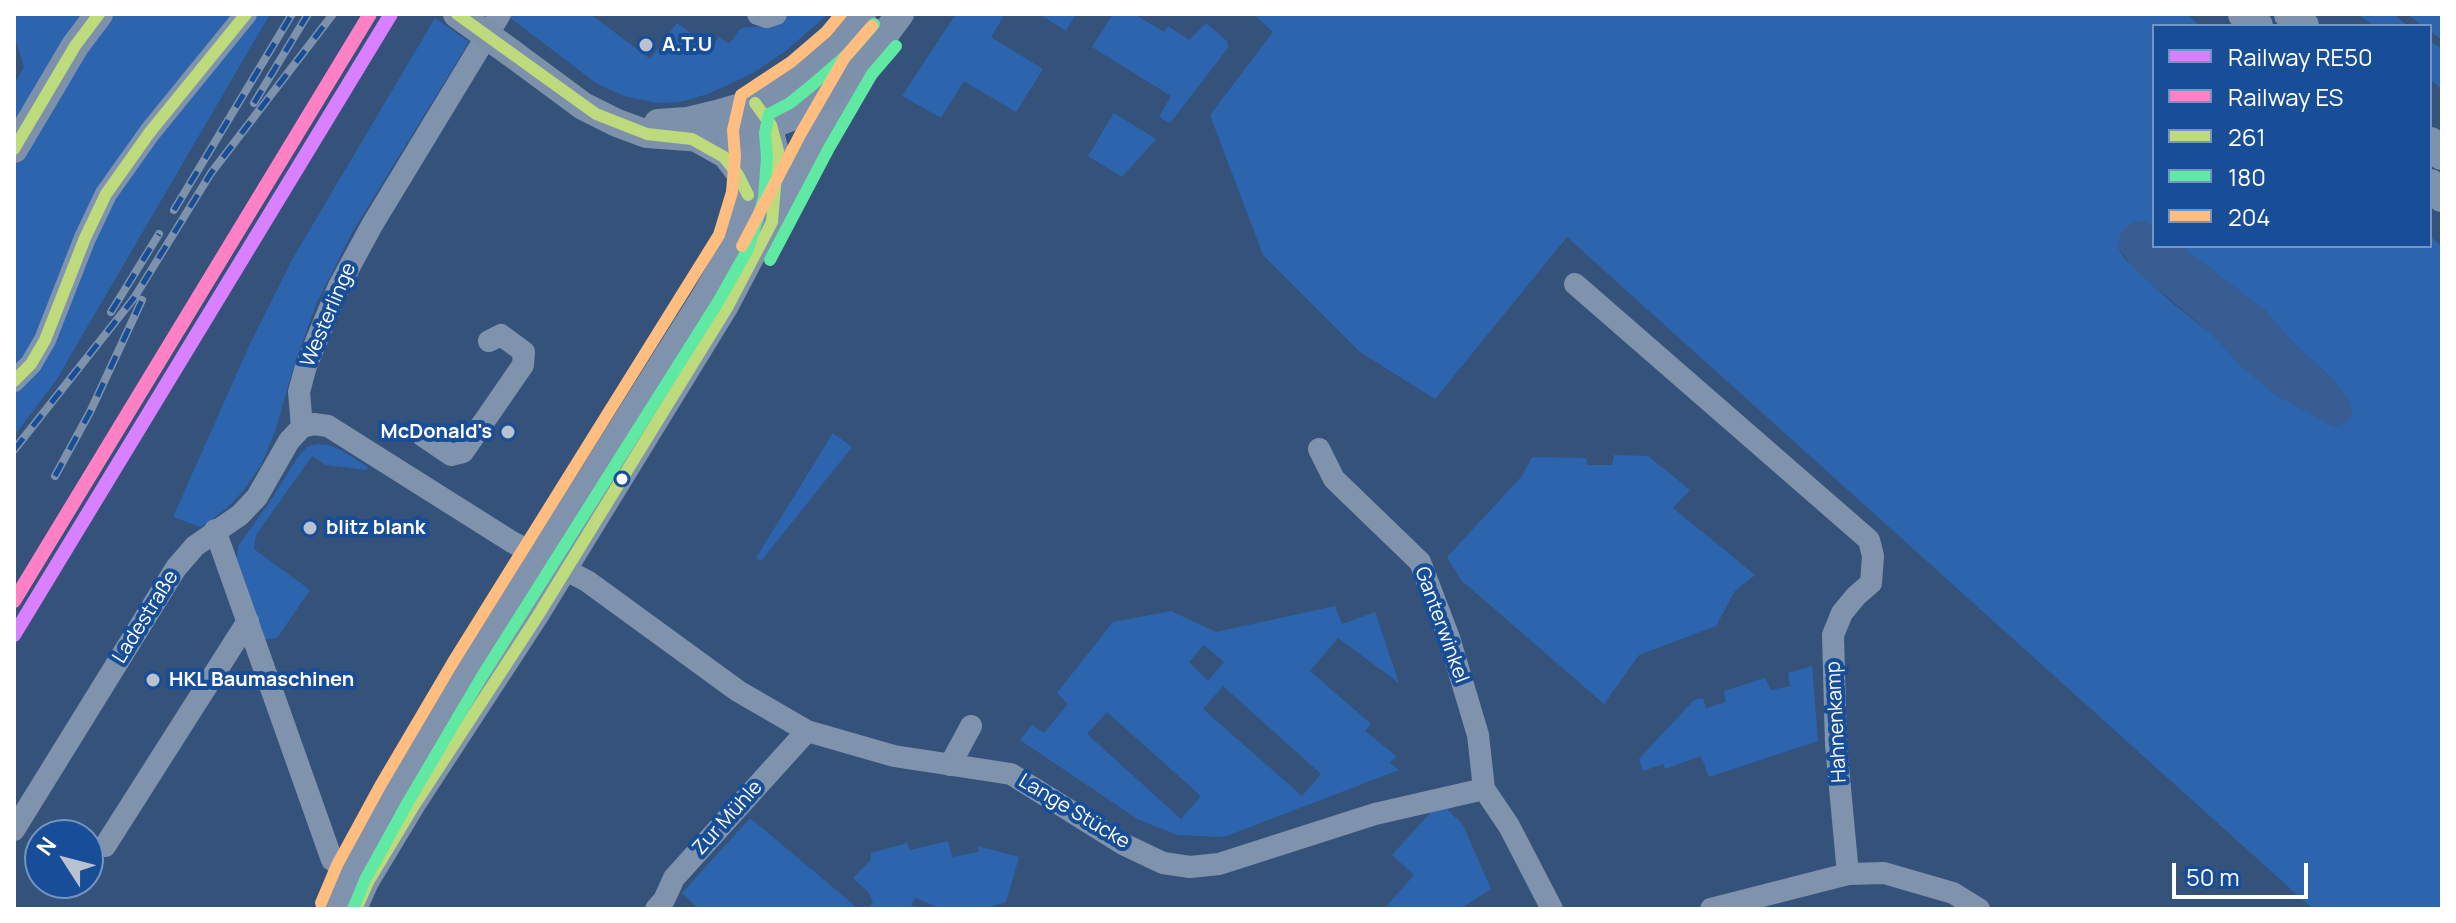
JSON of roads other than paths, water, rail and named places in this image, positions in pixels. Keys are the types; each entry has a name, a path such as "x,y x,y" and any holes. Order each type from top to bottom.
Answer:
{"main road":[{"path":"14,149 60,69 99,14"},
{"path":"457,14 583,106 647,134 692,139 715,139 758,120 781,90 837,43 862,14"},
{"path":"617,123 758,120 794,116 828,94 859,65 900,14"}],"street":[{"path":"14,381 31,364 45,340 85,238 106,194 150,132 246,14"},
{"name":"Westerlinge","path":"302,427 299,392 306,366 339,286 372,225 500,14"},
{"path":"758,14 767,17 776,14"},
{"path":"356,909 368,882 408,814 566,570 728,306 859,65"},
{"path":"336,909 351,873 467,670 734,241 748,195 758,120"},
{"path":"758,120 778,151 772,222"},
{"path":"692,139 724,157 748,195"},
{"name":"Hahnenkamp","path":"1575,284 1869,540 1873,556 1871,583 1842,613 1833,635 1836,745 1848,874"},
{"path":"423,436 451,455 463,452 523,365 524,352 501,335 489,341"},
{"path":"302,427 314,424 328,426 443,500 540,556"},
{"name":"Ladestraße","path":"14,830 176,568 195,546 240,515 257,497 289,441 302,427"},
{"name":"Ganterwinkel","path":"1319,449 1334,479 1420,562 1449,638 1478,735 1484,789"},
{"path":"215,530 332,860 351,873"},
{"name":"Lange Stücke","path":"540,556 587,581 738,691 807,731 881,753 1011,774 1123,844 1163,863 1190,867 1219,864 1375,814 1484,789"},
{"path":"105,846 248,621"},
{"path":"950,765 971,726"},
{"name":"Zur Mühle","path":"656,909 674,878 807,731"},
{"path":"1484,789 1509,826 1552,909"},
{"path":"1711,909 1848,874 1884,873 1953,893 1979,909"}],"railway":[{"path":"174,210 292,14"},
{"path":"254,103 308,14"},
{"path":"14,450 134,298 211,173 333,14"},
{"path":"111,312 159,234"},
{"path":"55,476 90,412 142,300"}],"rail line":[{"name":"ES","path":"14,601 370,14"},
{"name":"RE50","path":"14,635 391,14"}],"place":[{"name":"A.T.U","path":"646,45"},
{"name":"McDonald's","path":"508,432"},
{"name":"blitz blank","path":"310,528"},
{"name":"HKL Baumaschinen","path":"153,680"}]}
